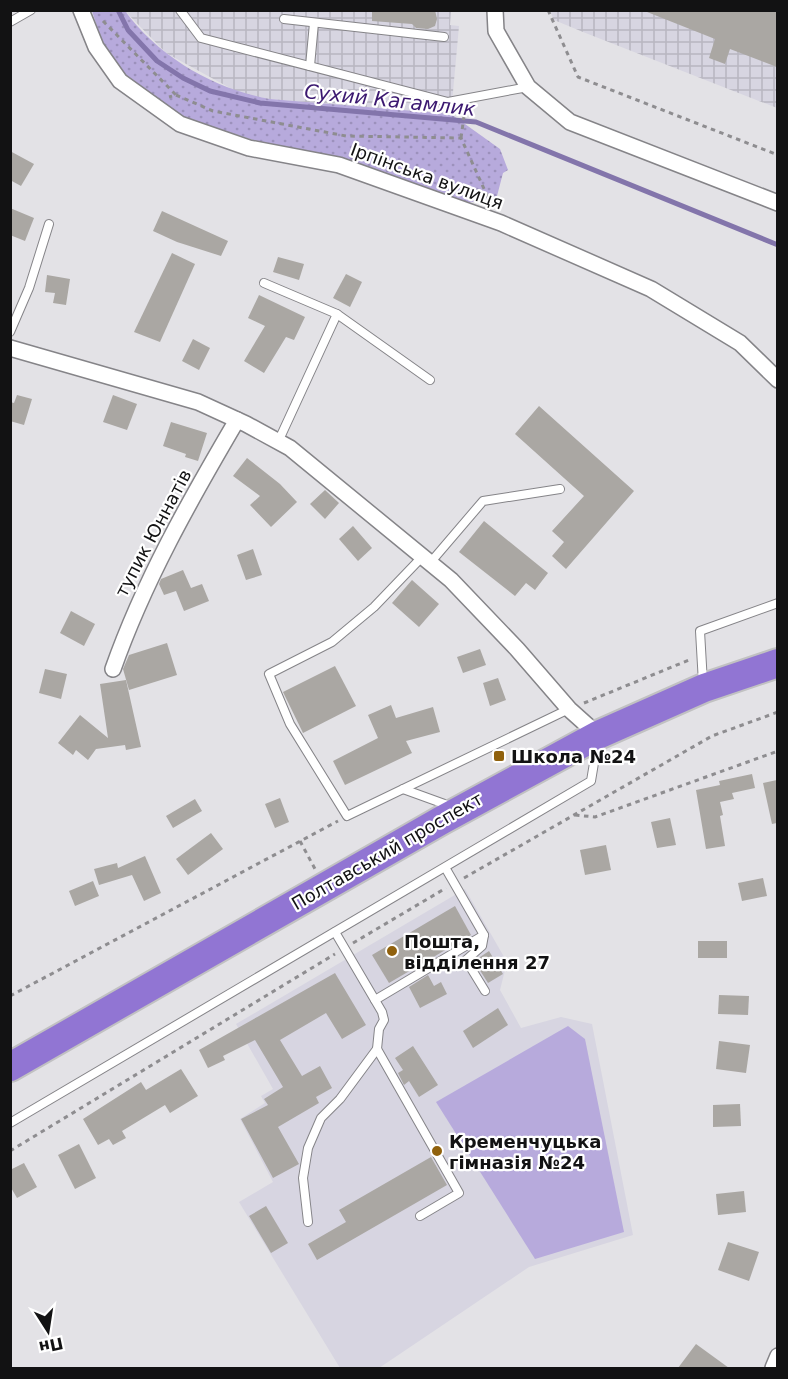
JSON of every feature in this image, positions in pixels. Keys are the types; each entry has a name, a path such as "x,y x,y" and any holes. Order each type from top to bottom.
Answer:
{"highway":[{"name":"Полтавський проспект","path":"10,1067 460,809 598,735 704,688 777,663"}],"street":[{"name":"Ірпінська вулиця","path":"81,10 96,47 120,81 180,124 249,148 339,165 501,223 651,290 740,343 777,380"},
{"path":"495,10 496,31 528,87 570,122 777,203"},
{"path":"10,348 198,402 290,448 451,580 518,649 569,709 598,735"},
{"name":"тупик Юннатів","path":"112,669 131,616 194,494 237,420"},
{"path":"774,1368 777,1356"}],"lane":[{"path":"10,22 31,10"},
{"path":"180,10 201,38 448,102 528,87"},
{"path":"284,19 444,37"},
{"path":"310,66 314,23"},
{"path":"10,332 29,288 49,224"},
{"path":"264,283 337,314 430,380"},
{"path":"278,442 337,314"},
{"path":"560,489 483,501 426,560 332,642 268,674 290,724 347,816 569,709"},
{"path":"704,688 700,631 777,603"},
{"path":"10,1123 446,869 591,781 598,735"},
{"path":"403,789 460,809"},
{"path":"446,869 484,935 482,946 466,960 485,991"},
{"path":"308,1222 303,1178 308,1148 321,1118 340,1099 377,1049 379,1029 384,1020 375,1000 335,932"},
{"path":"375,1000 484,935"},
{"path":"377,1049 459,1193 420,1216"}],"path":[{"path":"548,10 578,77 777,154"},
{"path":"97,15 176,95 213,111 346,136 461,138"},
{"path":"150,103 176,95"},
{"path":"464,115 461,138 501,223"},
{"path":"569,709 702,655"},
{"path":"10,1151 455,883 712,736 777,711"},
{"path":"574,815 595,817 777,751"},
{"path":"10,996 347,816"}],"shaded area":[{"path":"92,11 125,11 154,43 171,56 208,79 228,88 270,99 451,114 500,149 508,170 503,173 497,196 464,204 339,158 271,146 186,118 148,94 124,75 102,42"},
{"path":"125,11 451,11 450,25 459,26 451,114 270,99 241,94 166,53"},
{"path":"550,11 777,11 777,108 554,20"},
{"name":"Кременчуцька гімназія №24","path":"465,889 507,962 500,990 521,1028 561,1017 592,1024 633,1235 529,1267 379,1368 340,1368 239,1202 273,1182 240,1119 265,1103 261,1096 273,1089 236,1024"},
{"path":"568,1026 585,1039 624,1232 535,1259 436,1102"}],"building":[{"path":"372,10 435,10 437,19 435,26 428,29 416,28 412,24 372,21"},
{"path":"642,10 777,10 777,67 730,49 725,64 709,58 715,39"},
{"path":"10,151 34,164 21,186 10,180"},
{"path":"10,208 34,218 25,241 10,235"},
{"path":"162,211 228,241 221,256 177,242 153,231"},
{"path":"172,253 195,264 160,342 134,332"},
{"path":"278,257 304,264 299,280 273,272"},
{"path":"346,274 362,282 350,307 333,298"},
{"path":"47,275 70,279 66,305 53,303 55,293 45,292"},
{"path":"259,295 305,317 294,340 286,337 264,373 244,361 265,326 248,318"},
{"path":"193,339 210,348 199,370 182,361"},
{"path":"17,395 32,399 24,425 10,421 10,402 14,403"},
{"path":"113,395 137,404 127,430 103,422"},
{"path":"539,406 634,491 566,569 552,556 564,542 552,531 584,496 515,434"},
{"path":"171,422 207,433 198,461 163,446"},
{"path":"247,458 280,484 297,502 271,527 250,505 260,496 233,476"},
{"path":"325,490 339,503 325,519 310,504"},
{"path":"484,521 548,573 535,590 526,583 515,596 459,552"},
{"path":"353,526 372,548 358,561 339,539"},
{"path":"253,549 262,575 246,580 237,555"},
{"path":"183,570 191,588 202,584 209,601 184,611 176,591 164,595 159,584 161,579"},
{"path":"412,580 439,604 419,627 392,603"},
{"path":"71,611 95,624 84,646 60,633"},
{"path":"167,643 177,675 129,690 123,669 129,655"},
{"path":"480,649 486,665 463,673 457,657"},
{"path":"335,666 356,706 303,733 283,692"},
{"path":"45,669 67,674 61,699 39,693"},
{"path":"498,678 506,700 490,706 483,683"},
{"path":"126,680 141,747 126,750 125,745 96,749 88,760 76,750 73,755 58,743 80,715 108,738 100,684"},
{"path":"391,705 396,718 433,707 440,732 406,741 412,753 345,785 333,761 378,738 368,715"},
{"path":"752,774 755,788 732,793 734,799 720,802 725,846 706,849 696,790 720,785 719,781"},
{"path":"777,780 777,823 772,824 763,783"},
{"path":"280,798 289,822 275,828 265,804"},
{"path":"195,799 202,811 173,828 166,816"},
{"path":"670,818 676,845 657,848 651,822"},
{"path":"211,833 223,849 188,875 176,859"},
{"path":"606,845 611,870 585,875 580,850"},
{"path":"145,856 161,893 144,901 132,875 99,885 94,869 117,863 118,868"},
{"path":"763,878 767,896 742,901 738,883"},
{"path":"93,881 99,896 75,906 69,891"},
{"path":"455,906 471,935 389,983 372,955"},
{"path":"698,941 727,941 727,958 698,958"},
{"path":"489,951 503,974 488,983 474,961"},
{"path":"335,973 366,1025 342,1039 326,1013 280,1040 302,1076 320,1066 332,1088 316,1097 319,1103 278,1127 299,1164 273,1178 241,1119 268,1105 264,1099 283,1087 255,1040 223,1056 225,1060 208,1068 199,1050"},
{"path":"428,975 434,986 441,982 447,994 420,1008 409,987"},
{"path":"719,995 749,996 748,1015 718,1014"},
{"path":"498,1008 508,1025 473,1048 463,1031"},
{"path":"719,1041 750,1045 746,1073 716,1069"},
{"path":"413,1046 438,1085 419,1097 409,1081 404,1085 398,1073 403,1070 395,1058"},
{"path":"181,1069 198,1096 170,1113 165,1105 122,1131 126,1138 113,1145 109,1139 98,1145 83,1119 141,1082 146,1090"},
{"path":"740,1104 741,1126 713,1127 713,1105"},
{"path":"79,1144 96,1178 75,1189 58,1155"},
{"path":"431,1157 447,1185 317,1260 308,1244 346,1222 339,1210"},
{"path":"24,1163 37,1187 17,1198 10,1186 10,1170"},
{"path":"744,1191 746,1212 718,1215 716,1194"},
{"path":"266,1206 288,1243 271,1253 249,1216"},
{"path":"728,1242 759,1252 749,1281 718,1270"},
{"path":"696,1344 729,1368 678,1368"}],"waterway":[{"name":"Сухий Кагамлик","path":"118,10 128,30 157,61 183,78 210,91 260,103 476,122 778,245"}],"place":[{"name":"Школа №24","path":"499,756"},
{"name":"Пошта, відділення 27","path":"392,951"},
{"name":"Кременчуцька гімназія №24","path":"437,1151"}]}
